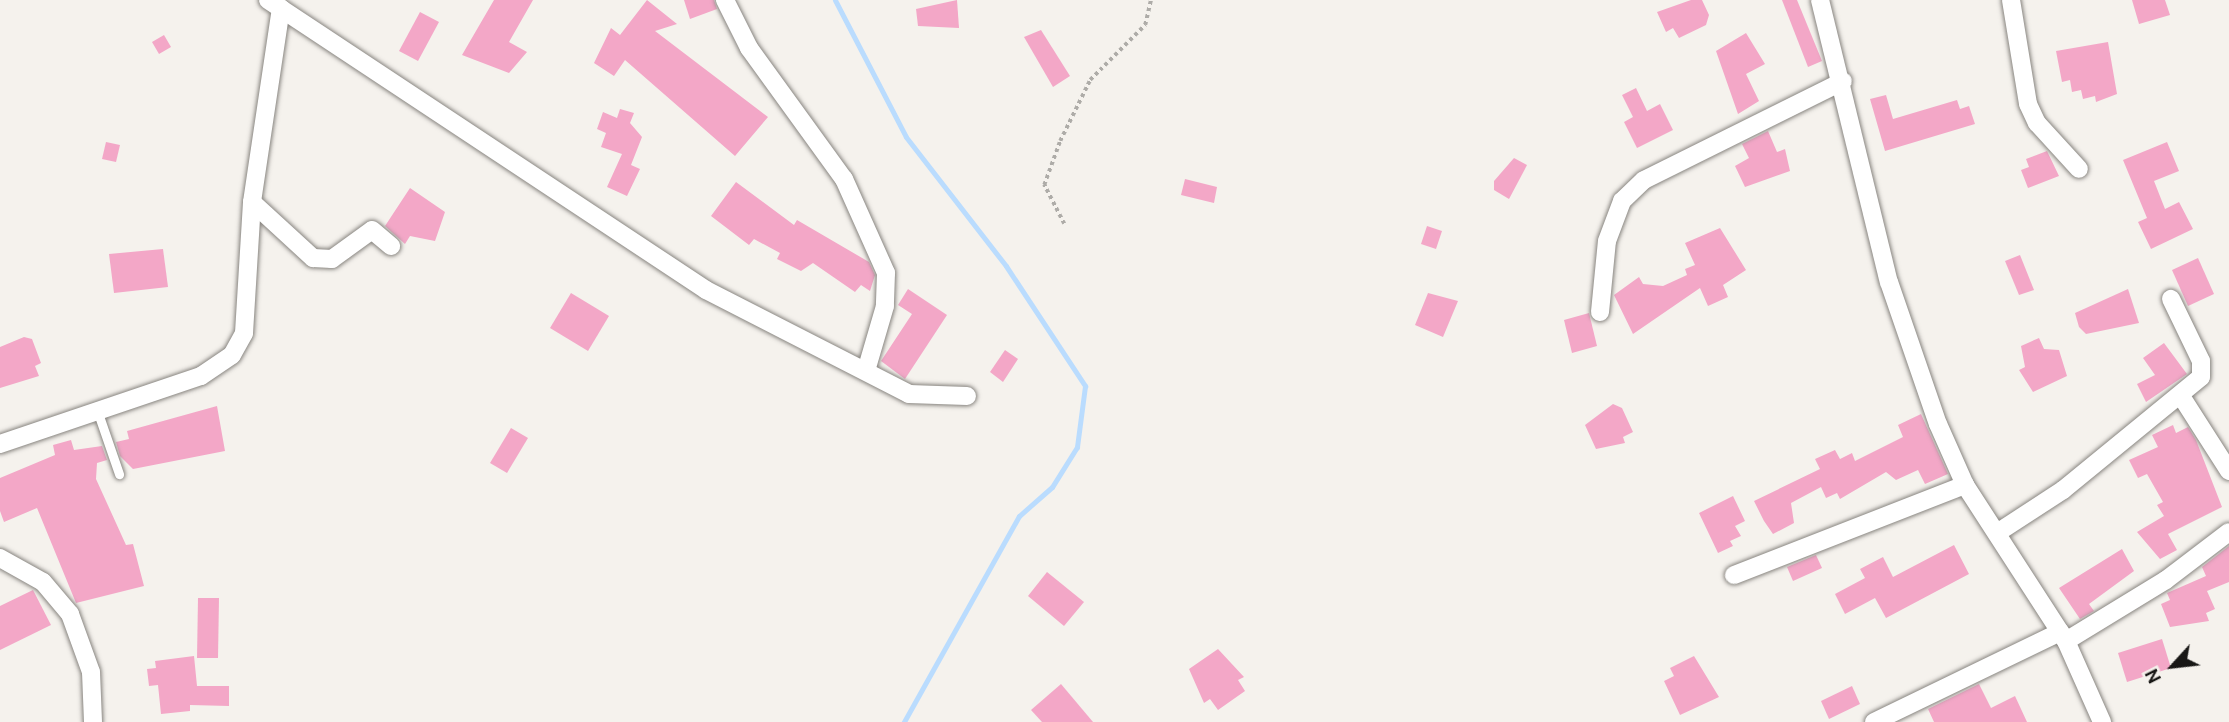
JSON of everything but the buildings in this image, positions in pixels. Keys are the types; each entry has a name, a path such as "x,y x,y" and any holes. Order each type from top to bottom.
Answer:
{"street":[{"path":"725,0 749,48 844,179 886,273 885,306 866,371"},
{"path":"1820,0 1843,81 1889,282 1965,485 2063,637 2102,722"},
{"path":"2011,0 2028,104 2037,123 2079,169"},
{"path":"0,444 96,407 201,376 232,355 248,307 252,202 275,4 390,86 706,289 924,399 967,396"},
{"path":"1600,312 1607,241 1622,201 1644,180 1843,81"},
{"path":"252,202 313,258 332,259 372,230 391,246"},
{"path":"1997,533 2182,396 2201,377 2201,361 2171,299"},
{"path":"2182,396 2229,471"},
{"path":"1734,575 1965,485"},
{"path":"1874,722 2063,637 2166,580 2229,532"},
{"path":"0,558 43,582 70,614 91,671 93,722"}],"lane":[{"path":"96,407 120,474"}],"path":[{"path":"1064,224 1044,185 1055,154 1090,80 1145,25 1151,0"}],"waterway":[{"path":"835,0 906,137 1006,266 1085,386 1077,447 1052,487 1019,516 904,722"}]}
